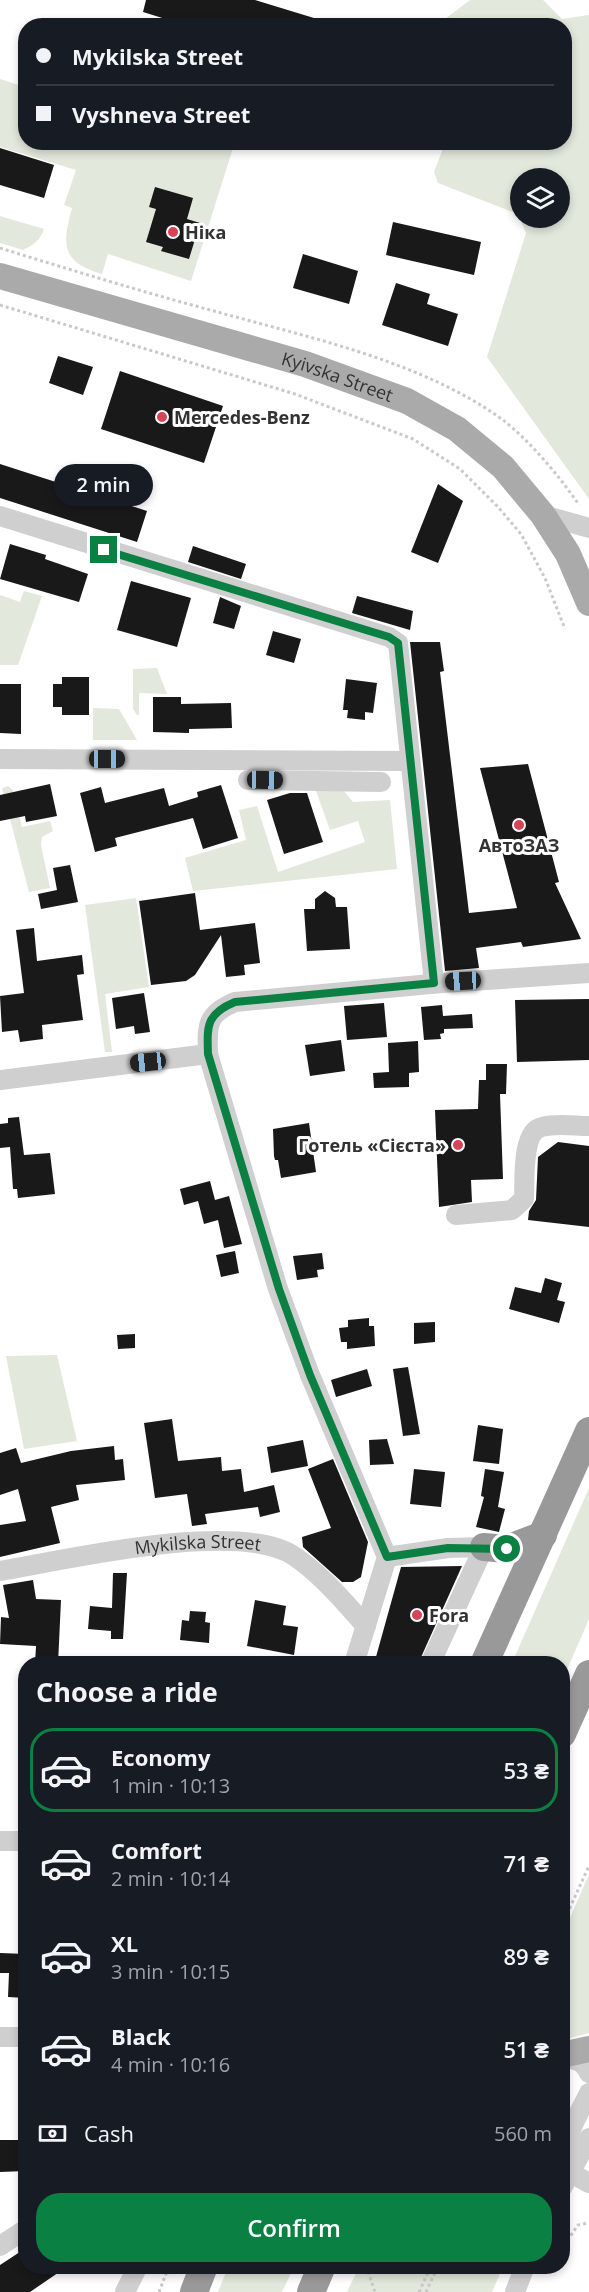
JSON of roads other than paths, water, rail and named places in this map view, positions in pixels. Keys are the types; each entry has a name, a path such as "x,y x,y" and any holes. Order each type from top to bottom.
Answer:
{"highway":[{"path":"488,1656 589,1431"},
{"path":"484,1547 507,1549 543,1535"},
{"path":"570,1716 589,1674"},
{"path":"194,2292 201,2274"},
{"path":"310,2292 318,2274"}],"main road":[{"name":"Kyivska Street","path":"0,276 305,364 407,401 457,429 494,460 543,516 568,554 589,603"},
{"path":"570,2055 589,2049"}],"street":[{"path":"0,516 389,637 398,643 434,983"},
{"path":"543,516 589,528"},
{"path":"0,759 410,760"},
{"path":"276,760 283,781"},
{"path":"248,780 381,782"},
{"path":"357,1656 387,1557 310,1375 279,1289 208,1054 207,1029 212,1016 220,1008 235,1002 434,983 589,973"},
{"path":"0,1080 208,1054"},
{"path":"456,1215 512,1210 520,1206 524,1199 527,1143 532,1132 541,1126 589,1126"},
{"name":"Mykilska Street","path":"0,1571 173,1543 229,1540 266,1544 294,1556 322,1580 366,1626"},
{"path":"387,1557 448,1548 484,1547 434,1656"},
{"path":"0,1842 18,1841"},
{"path":"0,2037 18,2037"},
{"path":"570,2058 575,2058 585,2065 589,2073"},
{"path":"570,2135 589,2093"},
{"path":"570,2174 589,2138"},
{"path":"570,2180 589,2183"},
{"path":"0,2246 18,2234"},
{"path":"125,2292 134,2274"},
{"path":"515,2292 522,2274"}],"place":[{"name":"Ніка","path":"173,232"},
{"name":"Mercedes-Benz","path":"162,417"},
{"name":"АвтоЗАЗ","path":"519,825"},
{"name":"Готель «Сієста»","path":"458,1145"},
{"name":"Fora","path":"417,1615"}]}
